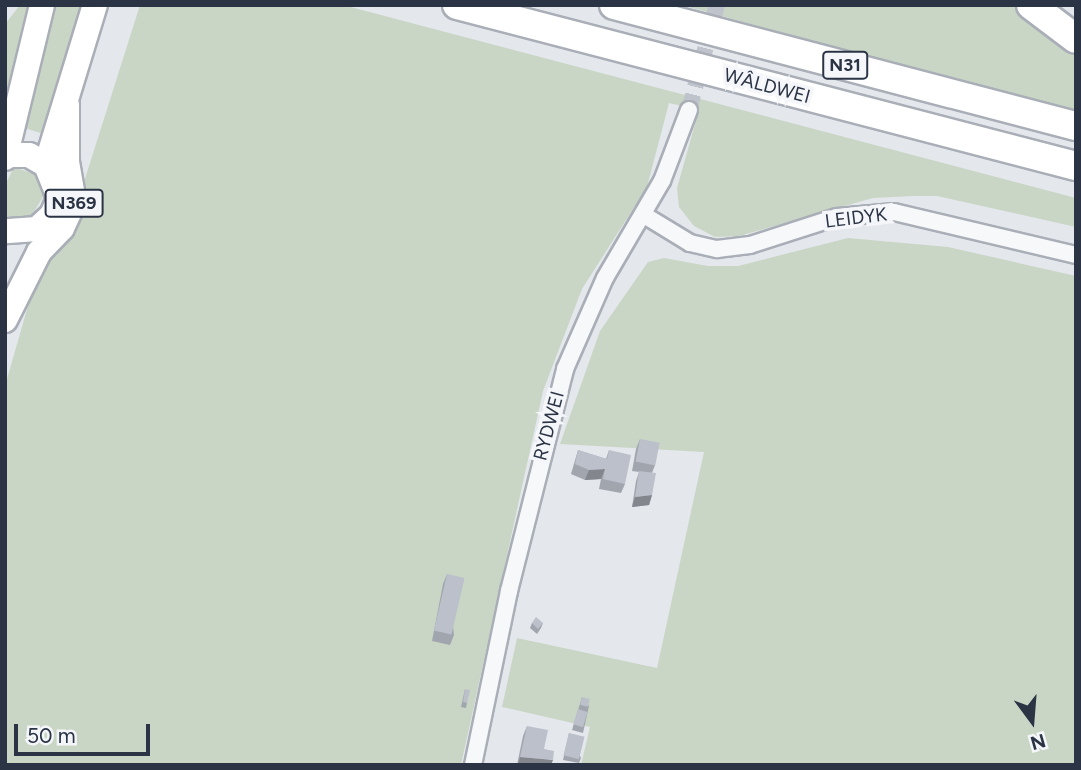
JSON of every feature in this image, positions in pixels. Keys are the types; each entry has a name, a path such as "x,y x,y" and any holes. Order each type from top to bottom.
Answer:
{"highway":[{"name":"WÂLDWEI","path":"457,5 1076,166"},
{"name":"WÂLDWEI","path":"614,5 1076,126"},
{"path":"1031,5 1076,38"}],"main road":[{"name":"N369","path":"5,118 20,86 42,5"},
{"name":"N369","path":"5,320 39,253 62,228 74,202 67,162 68,105 94,12"},
{"name":"N369","path":"5,315 17,232 47,222 57,206 58,188 46,165 29,155 6,156 20,105 20,86"},
{"name":"N369","path":"46,165 58,120 68,105"}],"street":[{"name":"RYDWEI","path":"473,765 509,591 565,369 605,278 662,181 689,110"},
{"name":"LEIDYK","path":"644,215 690,243 718,249 750,245 837,217 894,212 1076,255"}],"green space":[{"path":"20,5 31,5 5,98 5,24"},
{"path":"51,5 83,5 47,135 21,127"},
{"path":"140,5 343,5 1076,198 1076,227 937,196 913,196 873,198 739,236 715,237 694,226 679,207 677,188 699,110 669,103 647,187 582,289 543,391 461,765 5,765 5,386 40,264 57,255 77,217 83,185"},
{"path":"682,5 1023,5 1076,44 1076,114"},
{"path":"14,167 34,174 44,195 32,215 10,222 5,220 5,185"},
{"path":"848,238 948,247 1076,276 1076,765 581,765 590,727 502,707 517,638 657,668 704,452 560,444 600,331 648,262 664,258 708,266 738,266"}],"building":[{"path":"640,439 660,443 655,465 636,462"},
{"path":"578,450 607,459 609,450 631,455 625,484 603,479 605,469 589,470 575,464"},
{"path":"639,471 656,473 652,495 635,497"},
{"path":"447,574 465,578 451,635 434,631"},
{"path":"536,617 543,623 538,629 532,623"},
{"path":"465,689 470,690 467,703 463,702"},
{"path":"582,697 590,699 588,707 580,705"},
{"path":"578,709 588,712 583,727 573,724"},
{"path":"527,726 548,730 544,749 554,751 553,760 520,757"},
{"path":"569,733 585,737 579,759 563,755"}],"tunnel":[{"path":"689,110 717,5"}]}
